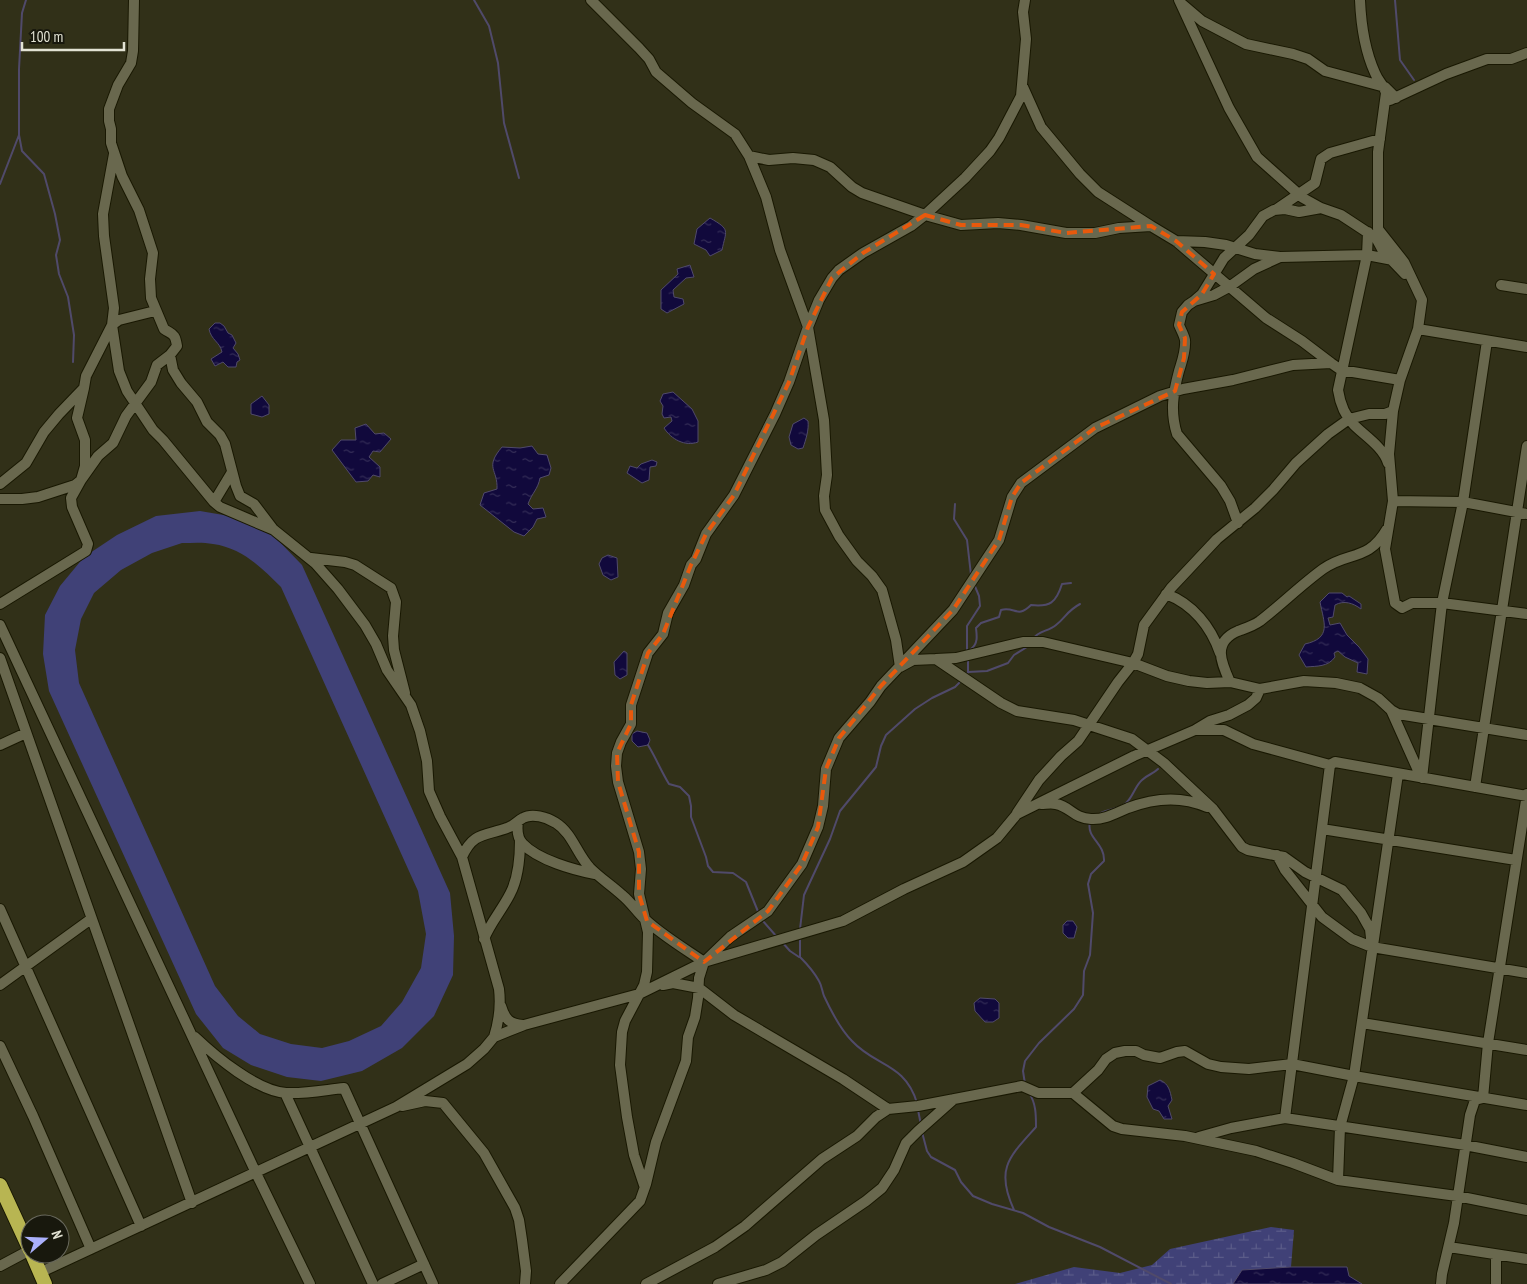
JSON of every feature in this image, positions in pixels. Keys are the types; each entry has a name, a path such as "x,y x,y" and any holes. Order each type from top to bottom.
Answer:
{"highway":[{"path":"0,1185 4,1203 20,1232"},
{"path":"36,1264 42,1278"}],"street":[{"path":"0,604 86,551 88,544 72,507 74,490 98,456 113,443 120,427 151,382 157,365 170,355 177,346 172,333 164,329 151,298 150,279 153,253 139,210 122,176 111,143 109,109 118,85 131,63 134,0"},
{"path":"591,0 649,59 656,72 692,103 735,134 749,156 766,197 780,250 808,327 824,420 827,475 824,496 825,510 839,536 882,590 894,633 900,667"},
{"path":"644,1191 644,1182 634,1155 620,1065 622,1032 625,1021 639,994 647,972 648,932 639,894 641,869 639,852 618,782 616,766 617,753 631,724 632,705 648,653 663,634 668,612 684,585 690,565 696,559 706,534 734,495 771,423 790,382 819,300 832,278 839,270 863,252 911,226 965,178 990,152 1019,103 1026,39 1023,12 1025,0"},
{"path":"1360,0 1360,15 1368,53 1376,75 1396,98"},
{"path":"1179,1 1202,21 1246,44 1293,54 1308,59 1325,71 1385,87"},
{"path":"1179,1 1229,108 1250,148 1257,157 1298,193 1321,208 1341,215 1376,238 1383,251 1410,280 1422,300"},
{"path":"1384,104 1446,74 1487,59 1511,59 1527,53"},
{"path":"1022,85 1040,127 1098,192 1176,241 1266,318 1342,370 1400,380"},
{"path":"1385,87 1378,152 1378,229 1404,262 1422,300 1418,328 1400,380 1393,411 1388,454 1393,501 1385,549 1395,603 1402,608 1412,603 1442,603 1527,614"},
{"path":"1238,523 1230,501 1221,486 1177,434 1172,411 1184,358 1185,338 1179,325 1182,312 1202,294 1224,258 1249,235 1263,216 1290,201 1298,193 1310,188 1315,183 1322,159 1330,153 1380,139"},
{"path":"42,1278 91,1249 396,1107 468,1064 494,1037 498,1024 500,1002 499,990 462,856 429,791 427,761 420,731 411,705 387,670 376,644 349,603 309,557 274,530 220,507 214,502 153,430 127,392 119,371 112,325 114,308 104,236 103,214 114,154"},
{"path":"749,156 768,160 794,158 814,160 830,167 852,187 862,193 925,215 961,225 998,223 1066,233 1095,233 1119,228 1151,226"},
{"path":"1274,210 1285,209 1299,212 1321,208"},
{"path":"1368,232 1367,255 1338,390 1341,406 1349,419 1386,458 1390,470"},
{"path":"1176,241 1205,242 1254,254 1280,257 1367,255 1393,261"},
{"path":"1194,301 1214,295 1254,269 1280,257"},
{"path":"1501,284 1527,290"},
{"path":"0,499 38,497 56,490 68,488 81,480 86,455 85,440 77,418 86,376 112,325 119,320 155,310"},
{"path":"1418,328 1527,348"},
{"path":"1422,778 1442,603 1463,502 1487,341"},
{"path":"170,355 173,370 181,383 196,402 207,422 220,435 231,462 232,472 240,496 254,504 274,530"},
{"path":"560,1284 640,1201 656,1142 686,1061 688,1036 695,1017 699,978 704,962 730,937 768,911 802,864 818,827 823,806 826,769 839,738 881,686 953,610 971,584 986,557 999,540 1012,497 1021,483 1095,428 1140,404 1160,396 1293,365 1331,363"},
{"path":"0,484 26,463 54,420 84,388"},
{"path":"494,1037 524,1025 639,994 704,962 843,921 904,889 963,862 997,838 1017,814 1039,780 1078,741 1118,682 1133,664 1138,654 1144,624 1166,594 1217,539 1238,523 1273,490 1296,463 1315,445 1349,419 1369,414 1385,414 1393,411"},
{"path":"1475,787 1502,610 1522,512 1527,446"},
{"path":"214,502 232,472"},
{"path":"1393,501 1463,502 1522,512"},
{"path":"1220,654 1226,639 1260,621 1325,568 1370,550 1382,538 1389,526"},
{"path":"309,557 355,565 391,588 396,602 392,636 406,696"},
{"path":"1166,594 1175,597 1207,625 1214,638 1230,682"},
{"path":"0,625 256,1173 310,1284"},
{"path":"900,667 913,660 956,658 1023,642 1043,642 1133,664 1167,676 1188,680 1230,682 1260,689 1304,681 1336,682 1360,688 1378,698 1398,714 1527,735"},
{"path":"0,658 4,683 26,733 192,1202"},
{"path":"936,660 1017,711 1045,714 1090,724 1132,739 1148,750 1213,809 1242,847 1248,850 1284,857 1316,878 1337,887 1350,897 1370,929 1372,947"},
{"path":"1017,814 1148,750 1195,730 1210,721 1230,715 1248,705 1256,698 1260,689"},
{"path":"1391,710 1422,778"},
{"path":"1195,730 1224,730 1254,744 1330,765 1335,762 1527,795 1488,1043 1483,1098"},
{"path":"0,745 26,733"},
{"path":"1285,1118 1330,765"},
{"path":"1338,1180 1340,1127 1354,1076 1398,774"},
{"path":"1038,804 1057,804 1079,818 1093,819 1105,818 1151,800 1195,802 1213,809"},
{"path":"462,856 466,846 473,839 506,828 523,818 532,816 555,822 565,831 588,866 624,896 647,922 704,962"},
{"path":"484,939 487,930 511,893 520,840 517,829 518,822"},
{"path":"1322,829 1516,860"},
{"path":"520,840 527,848 552,862 596,874"},
{"path":"1277,856 1322,916 1352,940 1372,947 1527,973"},
{"path":"0,909 141,1226"},
{"path":"0,985 91,919"},
{"path":"658,985 673,984 699,988 734,1015 843,1079 888,1109"},
{"path":"500,1002 504,1017 515,1024 524,1025"},
{"path":"1362,1023 1527,1050"},
{"path":"191,1033 211,1052 240,1073 261,1085 285,1093 344,1088 433,1284"},
{"path":"0,1046 91,1249"},
{"path":"1073,1093 1098,1070 1106,1059 1115,1053 1136,1051 1144,1055 1160,1058 1185,1051 1208,1064 1233,1068 1249,1069 1292,1064 1527,1105"},
{"path":"646,1284 715,1247 739,1230 822,1159 857,1136 876,1117 888,1109 918,1106 1022,1086 1038,1093 1073,1093 1113,1126 1122,1129 1196,1138 1256,1151 1293,1162 1338,1180 1457,1196 1527,1210"},
{"path":"285,1093 373,1284"},
{"path":"718,1284 766,1270 782,1262 866,1201 882,1188 894,1170 906,1143 956,1098"},
{"path":"1442,1284 1454,1222 1470,1115 1475,1100 1483,1098"},
{"path":"396,1107 425,1101 442,1103 463,1130 478,1144 504,1187 519,1220 526,1271 525,1284"},
{"path":"1196,1138 1231,1128 1285,1118 1465,1144 1527,1157"},
{"path":"1449,1247 1527,1259"},
{"path":"0,1266 20,1255"},
{"path":"1496,1255 1496,1284"},
{"path":"382,1284 424,1264"}],"highlighted area":[{"path":"925,215 961,225 1021,225 1066,233 1151,226 1176,241 1214,274 1202,294 1182,312 1179,325 1185,338 1184,358 1175,391 1095,428 1021,483 1012,497 999,540 953,610 881,686 839,738 826,769 818,827 802,864 768,911 704,962 647,921 639,894 639,852 618,782 617,753 631,724 631,705 648,653 663,634 691,565 706,534 734,495 789,382 808,327 832,278 863,253"}],"green space":[{"path":"200,511 241,518 274,536 302,565 450,893 454,936 453,975 434,1016 402,1048 362,1071 321,1081 287,1077 251,1065 223,1048 196,1014 49,691 43,654 45,615 60,586 84,557 117,535 156,516","holes":["182,543 209,543 233,550 258,566 281,587 418,891 426,934 421,968 402,1002 381,1026 349,1041 322,1048 291,1044 260,1034 238,1016 215,986 79,683 75,650 81,619 94,593 121,570 152,553"]},
{"path":"1271,1227 1294,1230 1291,1267 1242,1270 1233,1284 1015,1284 1074,1267 1120,1273 1152,1265 1170,1249"}],"water":[{"path":"710,218 724,228 725,234 722,250 710,256 706,250 694,244 697,229"},
{"path":"690,265 694,277 686,278 673,290 674,297 683,299 684,304 667,313 661,309 661,290 678,274 677,269"},
{"path":"215,323 220,323 224,326 236,343 233,348 240,360 237,362 236,367 228,367 223,362 215,366 211,359 222,352 209,329"},
{"path":"673,392 692,409 698,421 698,442 683,443 670,436 664,428 672,421 671,417 664,418 662,414 663,406 660,401 663,394"},
{"path":"262,396 269,405 269,414 262,417 251,414 251,404"},
{"path":"804,418 808,421 807,434 803,448 798,449 791,445 789,437 793,424"},
{"path":"366,424 375,434 384,433 391,439 380,452 373,451 369,457 380,467 380,477 373,475 368,481 356,482 332,450 341,440 356,440 355,428"},
{"path":"532,446 538,454 547,455 551,468 549,475 540,478 528,504 533,509 543,508 546,517 537,519 533,527 524,536 514,532 480,505 484,493 497,489 493,464 502,447 520,448"},
{"path":"652,460 657,462 656,466 650,467 649,480 642,483 627,473 630,466 637,468 641,464"},
{"path":"608,555 617,558 618,577 611,580 603,575 599,564 602,558"},
{"path":"1329,593 1342,593 1361,604 1361,609 1348,603 1338,603 1335,605 1333,617 1328,618 1330,625 1340,623 1347,635 1368,659 1367,674 1357,672 1358,663 1345,657 1338,651 1334,653 1335,657 1329,663 1318,666 1306,667 1299,655 1305,644 1314,641 1323,634 1324,623 1320,602"},
{"path":"624,651 627,653 627,675 620,679 615,675 614,662"},
{"path":"637,731 647,733 650,740 648,745 638,747 632,741 632,734"},
{"path":"1067,921 1073,921 1077,927 1074,938 1068,938 1063,933 1063,925"},
{"path":"980,998 995,999 999,1003 999,1018 993,1022 985,1022 975,1011 974,1003"},
{"path":"1160,1080 1170,1091 1172,1100 1168,1106 1172,1119 1164,1119 1159,1111 1153,1109 1147,1097 1148,1086"},
{"path":"1291,1267 1347,1267 1349,1276 1362,1284 1233,1284 1242,1270"}],"waterway":[{"path":"26,0 22,13 19,69 19,135 22,151 44,174 55,214 60,240 56,255 59,274 68,297 74,335 73,362"},
{"path":"474,0 489,26 498,63 504,123 519,178"},
{"path":"1395,0 1400,60 1414,80"},
{"path":"0,184 19,135"},
{"path":"955,504 954,519 967,540 971,575"},
{"path":"971,649 976,642 976,628 981,623 999,617 1001,610 1006,609 1019,612 1031,605 1048,604 1055,600 1062,584 1071,583"},
{"path":"967,651 967,626 980,606 979,596 974,584"},
{"path":"1033,639 1038,634 1056,625 1072,609 1080,604"},
{"path":"968,672 987,671 1008,663 1014,655 1027,647"},
{"path":"966,676 968,672 968,659"},
{"path":"800,929 804,895 830,839 840,811 876,767 886,735 915,709 955,687 961,681"},
{"path":"648,745 669,784 680,787 689,796 691,817 708,866 713,872 733,873 746,882 759,914"},
{"path":"1101,813 1126,803 1140,782 1158,769"},
{"path":"1025,1084 1023,1071 1025,1061 1039,1043 1074,1009 1083,995 1084,971 1090,955 1093,913 1088,884 1091,874 1104,861 1102,850 1089,828 1090,822"},
{"path":"762,920 777,937"},
{"path":"800,937 800,957 819,981 836,1020 852,1041 861,1049 905,1080 912,1090 917,1103"},
{"path":"782,942 799,957"},
{"path":"1014,1210 1008,1196 1005,1174 1012,1156 1036,1127 1036,1114 1029,1093"},
{"path":"918,1110 921,1125"},
{"path":"922,1132 927,1151 931,1157 955,1170 961,1182 973,1196 1023,1213 1049,1227 1100,1247 1171,1284"}]}
